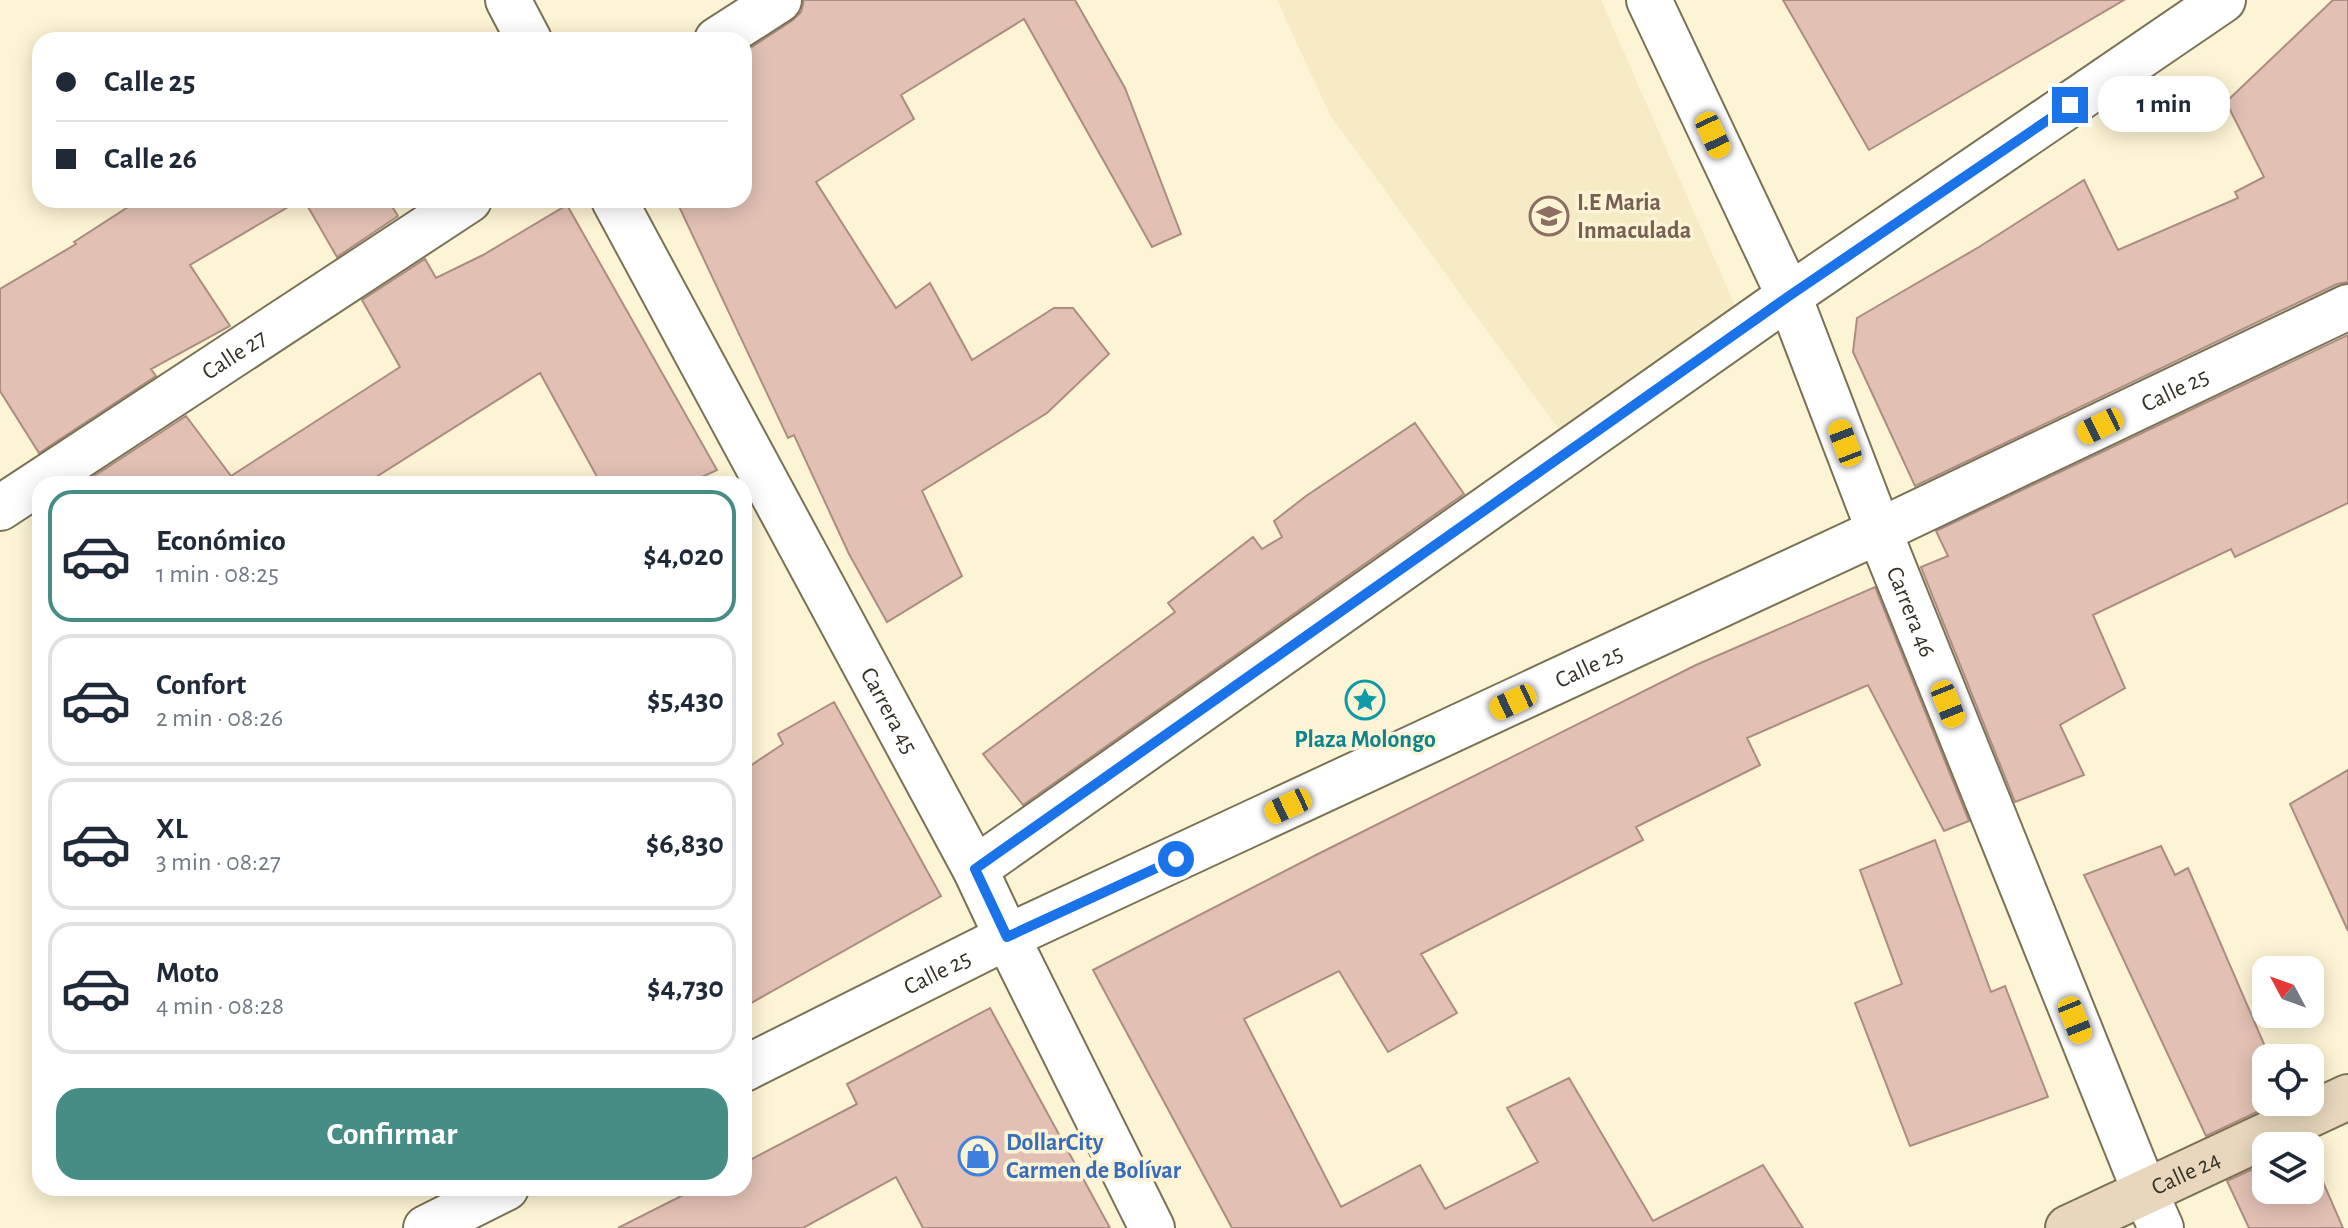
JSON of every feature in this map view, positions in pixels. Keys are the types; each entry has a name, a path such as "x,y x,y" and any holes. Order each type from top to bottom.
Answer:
{"main road":[{"name":"Calle 24","path":"2068,1228 2153,1210 2348,1097"}],"street":[{"path":"508,0 525,32"},
{"path":"729,32 779,0"},
{"name":"Carrera 46","path":"1649,0 1789,296 1879,531 2153,1210"},
{"path":"975,869 1789,296 2223,0"},
{"name":"Calle 27","path":"49,476 457,208"},
{"name":"Carrera 45","path":"618,208 975,869 1152,1228"},
{"name":"Calle 25","path":"752,1065 1007,937 1879,531 2348,307"},
{"name":"Calle 27","path":"0,508 32,487"},
{"path":"426,1228 490,1196"}],"shaded area":[{"name":"I.E Maria Inmaculada","path":"1277,0 1601,0 1740,317 1563,435 1330,115"}],"building":[{"path":"804,0 1075,0 1125,88 1181,234 1152,247 1024,19 901,95 914,119 816,182 896,308 930,283 972,360 1054,308 1073,308 1109,354 1047,413 922,491 962,576 887,622 849,554 794,435 788,438 680,208 752,208 752,47 801,12"},
{"path":"1783,0 2124,0 1869,150"},
{"path":"2333,0 2348,0 2348,282 2337,284 1915,486 1853,352 1857,318 1979,247 2084,180 2118,250 2238,198 2235,192 2264,177 2226,102"},
{"path":"127,208 286,208 190,265 230,326 151,369 156,376 39,453 0,391 0,289 76,244 74,242"},
{"path":"309,208 393,208 398,216 337,257"},
{"path":"562,208 569,208 717,470 704,476 597,476 540,373 378,476 231,476 400,367 362,300 425,259 436,278 483,255"},
{"path":"2348,335 2348,503 2235,557 2231,549 2093,615 2125,688 2060,725 2084,775 2015,802 1921,567 1948,556 1936,531"},
{"path":"186,416 231,476 94,476"},
{"path":"1415,423 1464,494 1023,805 983,754 1175,612 1168,603 1253,537 1262,549 1282,537 1274,521"},
{"path":"1875,587 1969,821 1944,831 1868,685 1747,738 1760,765 1636,827 1643,840 1421,954 1457,1013 1388,1052 1339,971 1244,1019 1341,1207 1420,1165 1445,1209 1538,1162 1507,1108 1569,1078 1653,1221 1763,1165 1803,1228 1232,1228 1093,970 1696,665"},
{"path":"834,702 941,896 752,1002 752,765 783,744 778,734"},
{"path":"2348,770 2348,931 2290,804"},
{"path":"1935,840 1991,992 2005,986 2048,1097 1910,1146 1855,1003 1902,984 1860,870"},
{"path":"2161,846 2175,875 2188,868 2252,1016 2252,1028 2257,1028 2264,1044 2252,1044 2252,1114 2206,1136 2084,875"},
{"name":"DollarCity Carmen de Bolívar","path":"990,1008 1110,1228 923,1228 896,1177 803,1228 618,1228 681,1196 752,1196 752,1159 857,1104 847,1084"},
{"path":"2252,1169 2252,1204 2324,1204 2324,1184 2343,1228 2249,1228 2227,1181"}],"place":[{"name":"I.E Maria Inmaculada","path":"1549,216"},
{"name":"Plaza Molongo","path":"1365,700"},
{"name":"DollarCity Carmen de Bolívar","path":"978,1156"}],"route":[{"path":"1176,859 1007,937 975,869 1789,296 2070,105"}]}
